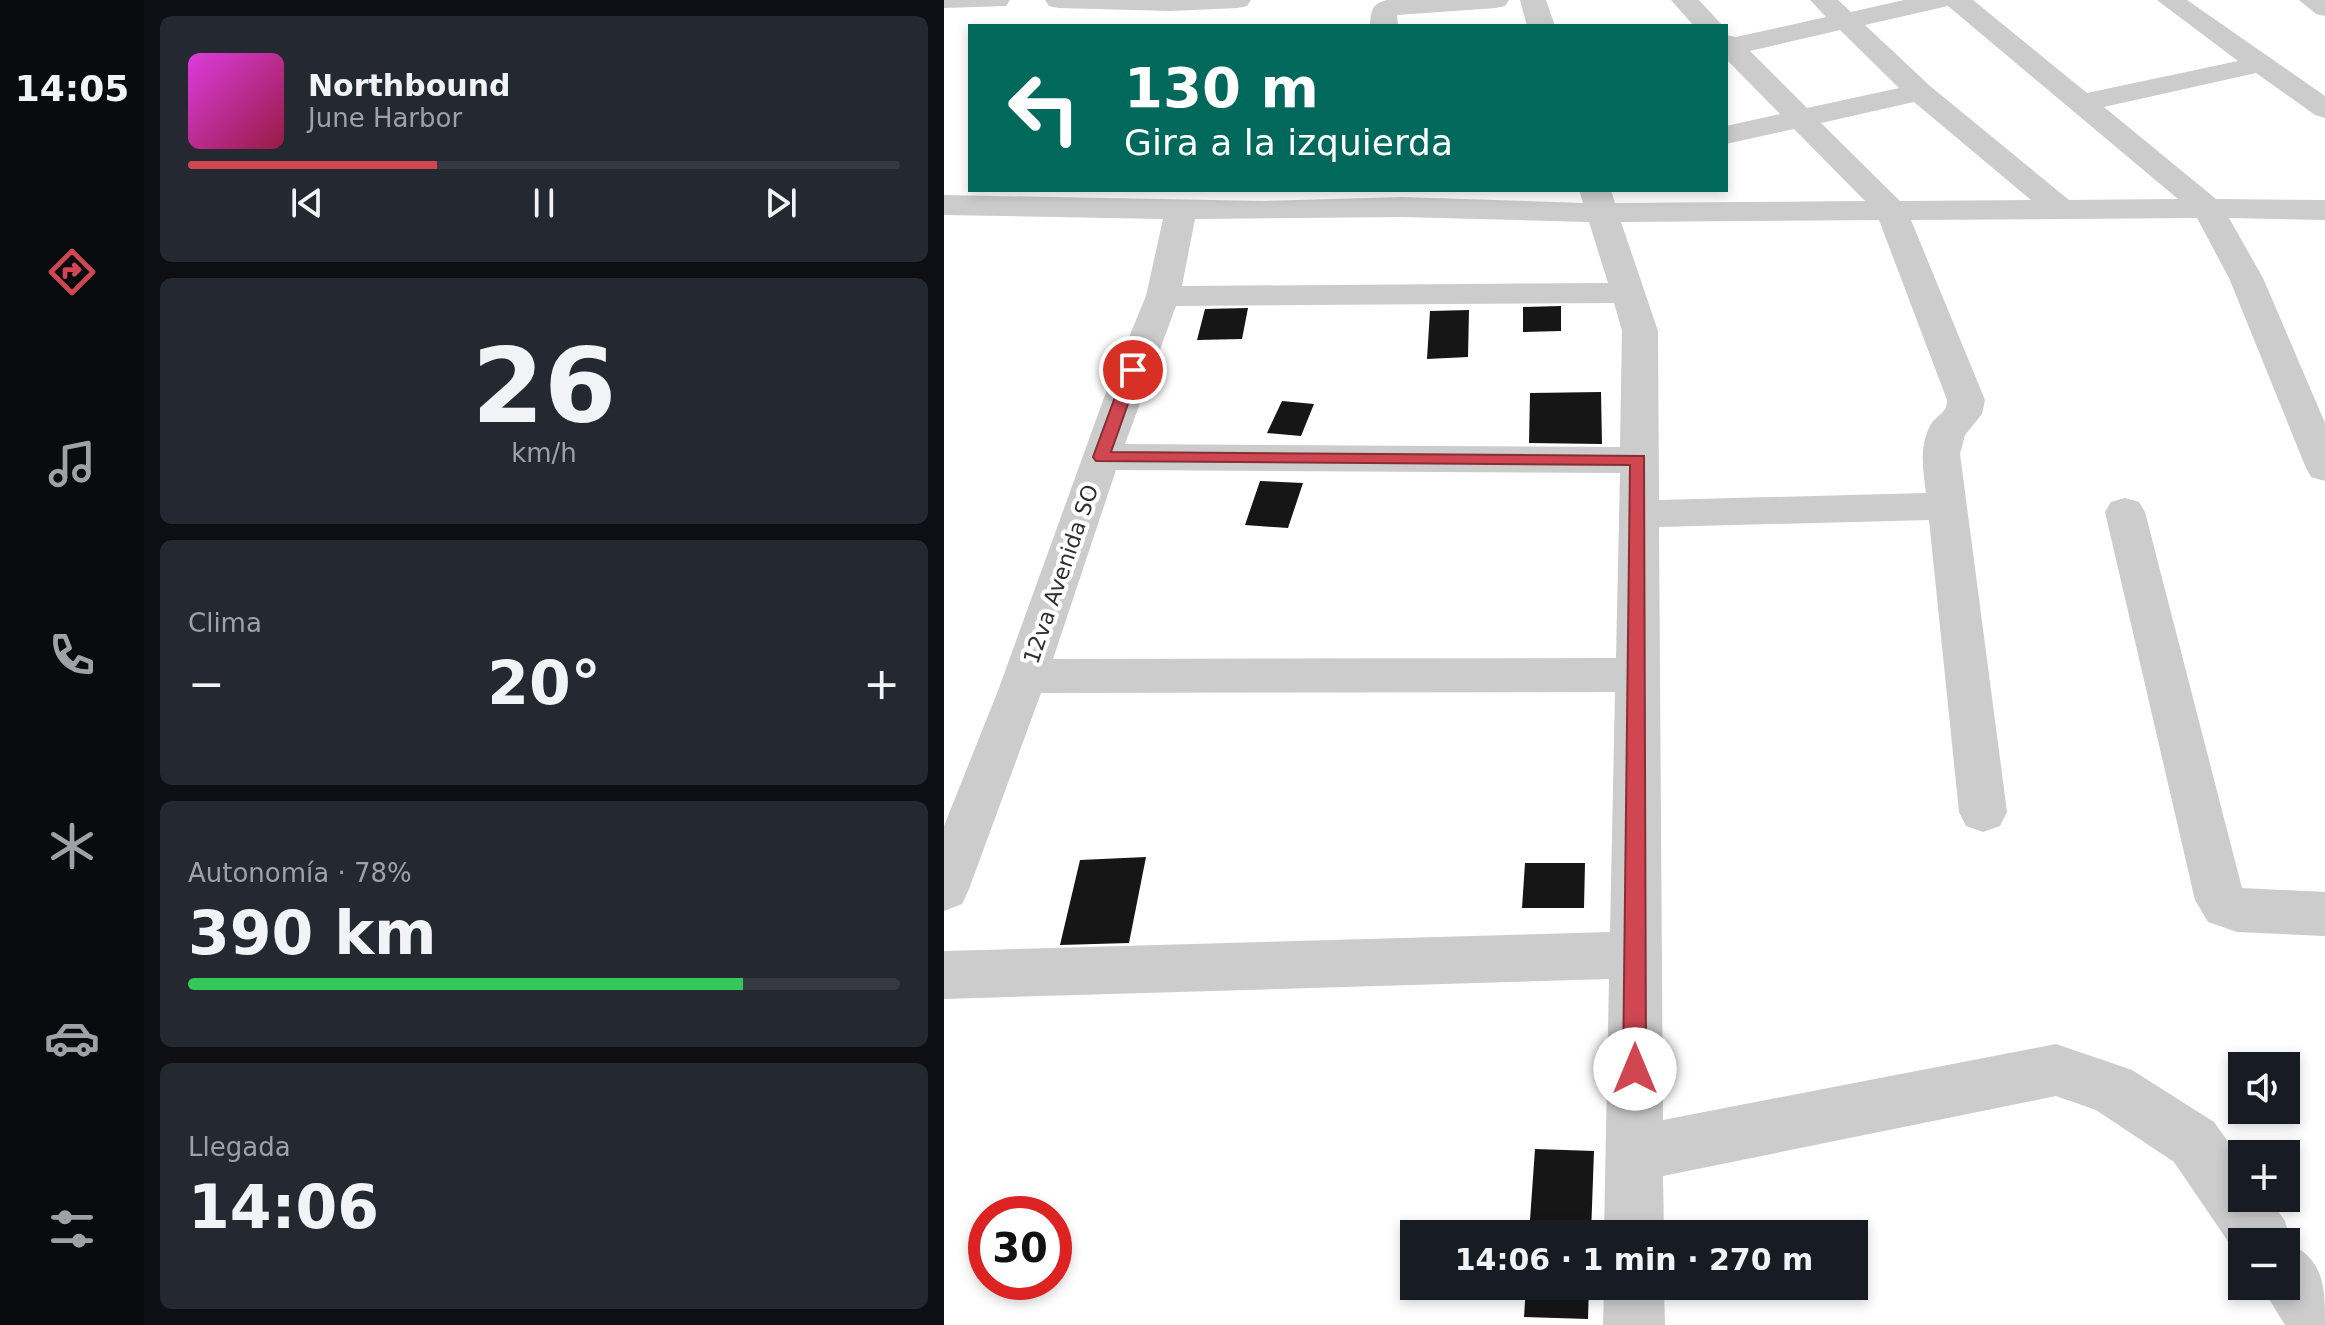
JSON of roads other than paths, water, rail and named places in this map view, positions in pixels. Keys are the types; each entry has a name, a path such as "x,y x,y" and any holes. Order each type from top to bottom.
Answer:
{"street":[{"path":"944,0 997,0"},
{"path":"1058,0 1166,10 1238,0"},
{"path":"1384,24 1384,10 1391,7 1496,0"},
{"path":"1533,0 1540,24"},
{"path":"1684,0 1707,24"},
{"path":"1823,0 1920,92 2061,209"},
{"path":"1728,40 1849,23 1939,0"},
{"path":"1957,0 2208,208 2246,278 2325,468"},
{"path":"2170,0 2325,109"},
{"path":"2312,0 2325,8"},
{"path":"1728,46 1891,210 1966,400 1967,410 1960,420 1947,429 1941,454 1983,812"},
{"path":"2081,103 2261,64"},
{"path":"1728,135 1920,92"},
{"path":"944,205 1063,199 1181,210 1264,211 1399,199 1598,201 1891,210 2325,210"},
{"path":"1598,201 1640,331 1634,1220"},
{"name":"12va Avenida SO","path":"944,889 1026,676 1123,395 1163,296 1181,210"},
{"path":"1163,296 1628,293"},
{"path":"1101,457 1638,460"},
{"path":"1640,514 1949,506"},
{"path":"2125,512 2220,900 2237,910 2325,914"},
{"path":"1026,676 1638,675"},
{"path":"944,975 1636,955"},
{"path":"1634,1154 2056,1070 2112,1089 2194,1142 2254,1228"},
{"path":"2300,1293 2322,1325"},
{"path":"1634,1300 1634,1325"}]}
